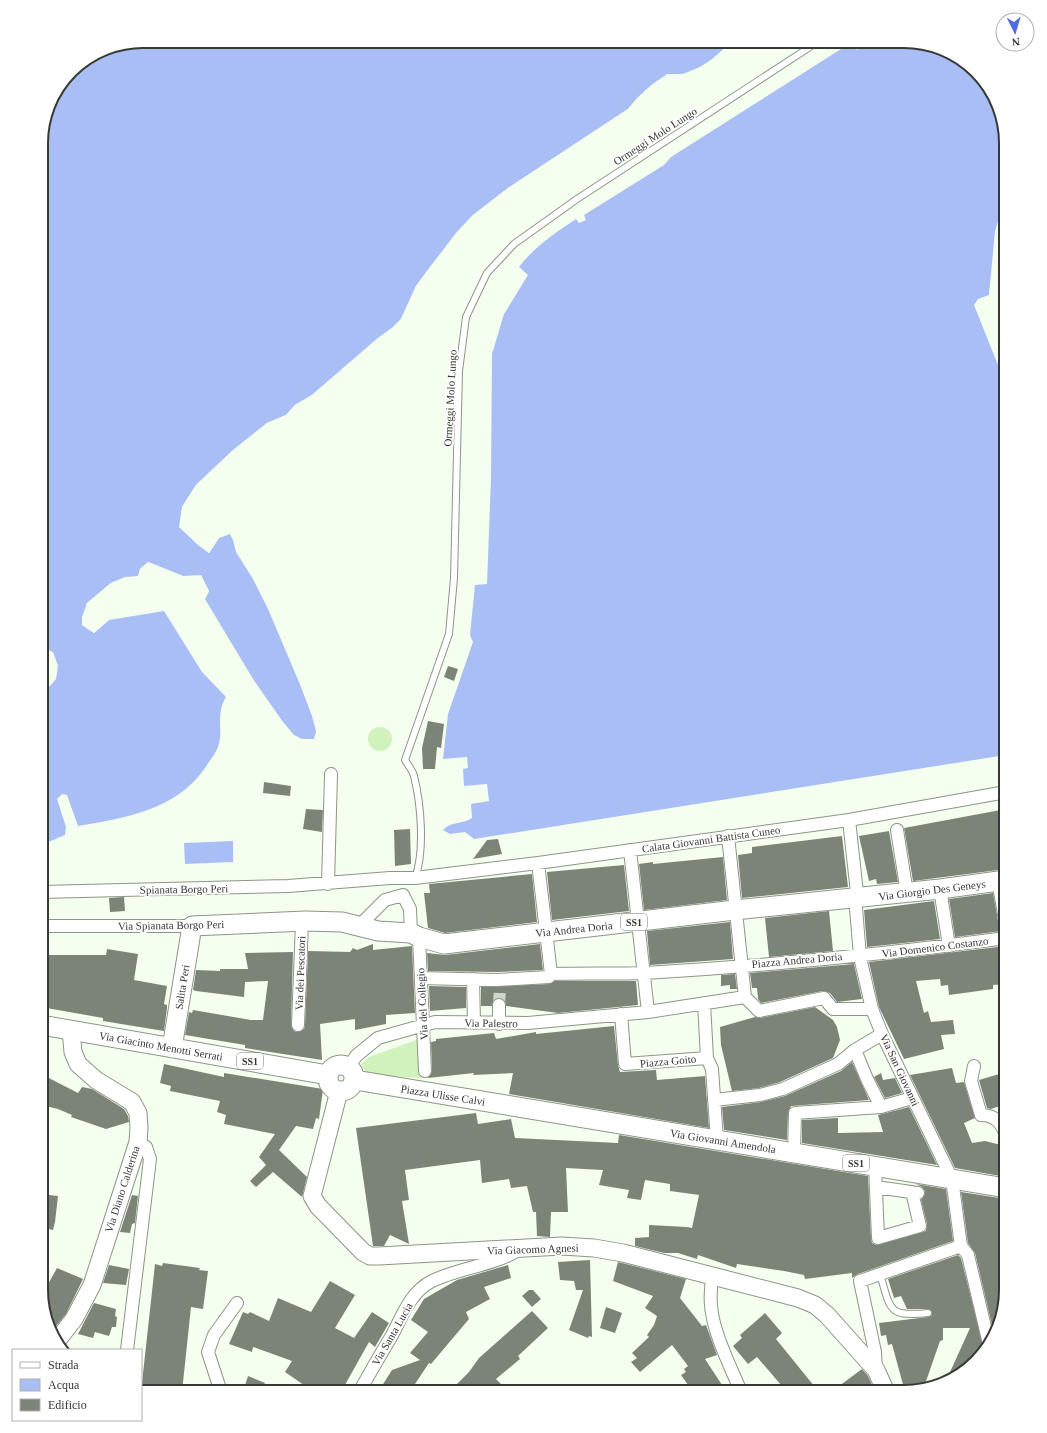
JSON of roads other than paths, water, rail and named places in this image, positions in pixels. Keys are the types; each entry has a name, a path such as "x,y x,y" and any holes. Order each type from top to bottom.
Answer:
{"main road":[{"name":"Via Giorgio Des Geneys","path":"857,900 999,881"},
{"name":"Via Andrea Doria","path":"415,935 444,944 735,910 857,900"},
{"name":"SS1","path":"302,922 342,922 378,931 415,935"},
{"name":"Via Spianata Borgo Peri","path":"192,926 302,922"},
{"name":"Salita Peri","path":"172,1048 192,926"},
{"name":"Via Giacinto Menotti Serrati","path":"48,1027 328,1075"},
{"name":"Via Diano Calderina","path":"61,1336 74,1319 92,1285 138,1142 138,1113 132,1102 96,1080 78,1064 73,1052 71,1030"},
{"path":"336,1065 345,1065 352,1074 351,1087 339,1091 329,1083 328,1075 336,1065"},
{"name":"Piazza Ulisse Calvi","path":"352,1074 392,1087 494,1104"},
{"name":"Via Giacomo Agnesi","path":"339,1091 312,1196 318,1206 363,1252 370,1256 562,1246 594,1248 713,1276 798,1298 815,1305 827,1314 876,1370 883,1385"},
{"name":"Via Giovanni Amendola","path":"494,1104 952,1179"},
{"name":"SS1","path":"952,1179 999,1185"}],"street":[{"path":"328,884 331,774"},
{"name":"Calata Giovanni Battista Cuneo","path":"415,878 538,863 849,820 999,793"},
{"path":"849,820 861,956"},
{"path":"897,830 907,893"},
{"name":"Piazza Andrea Doria","path":"728,836 735,910 743,965 861,956"},
{"path":"630,850 648,1012"},
{"path":"538,863 551,974"},
{"name":"Spianata Borgo Peri","path":"48,892 328,884 390,878 415,878"},
{"path":"359,926 385,900 403,895 415,878"},
{"path":"940,889 949,946"},
{"name":"Via del Collegio","path":"403,895 410,909 421,978 425,1071"},
{"name":"Via dei Pescatori","path":"298,1025 302,922"},
{"name":"Via Spianata Borgo Peri","path":"48,926 192,926"},
{"name":"Via Domenico Costanzo","path":"861,956 999,939"},
{"name":"Via San Giovanni","path":"861,956 872,1009 882,1034 952,1179 961,1246 968,1255 987,1335"},
{"path":"421,978 473,979 500,983 549,977 551,974 644,973 743,965 745,997 759,1011 824,998 833,1009 872,1009"},
{"path":"473,979 474,1023"},
{"name":"Via Palestro","path":"352,1074 356,1056 378,1038 435,1022 499,1024 528,1023 648,1012 745,997"},
{"name":"Piazza Goito","path":"621,1014 625,1064 707,1058 704,1003"},
{"path":"499,1005 499,1024"},
{"path":"714,1100 760,1095 783,1088 838,1064 855,1050 882,1034"},
{"path":"855,1050 868,1082 881,1107"},
{"path":"707,1058 712,1069 717,1140"},
{"path":"974,1066 971,1081 981,1114 990,1115 999,1121"},
{"path":"794,1153 795,1113 881,1107 912,1098"},
{"path":"127,1349 150,1159 146,1147 138,1142"},
{"path":"875,1166 878,1238 920,1226 915,1193 876,1187"},
{"path":"876,1370 875,1352 860,1281 961,1246"},
{"name":"Via Santa Lucia","path":"363,1385 410,1301 422,1288 432,1281 487,1262 508,1257 521,1249"},
{"path":"713,1276 710,1291 711,1310 715,1329 738,1385"},
{"path":"219,1385 208,1352 214,1335 237,1304"}],"lane":[{"name":"Ormeggi Molo Lungo","path":"415,878 419,868 420,820 414,775 405,760 449,634 454,578 459,372 466,318 487,273 514,244 577,199 808,48"},
{"path":"880,1274 892,1308 896,1313 906,1315 928,1313"}],"water":[{"path":"143,48 724,48 715,57 697,69 681,75 667,75 660,79 636,99 628,109 508,188 473,215 457,232 416,286 401,319 312,395 295,405 286,415 267,423 232,451 196,485 182,507 180,527 209,553 219,538 230,534 236,552 253,579 268,609 299,682 316,731 314,739 302,739 294,735 253,679 205,599 209,591 201,576 183,576 148,562 140,569 138,577 125,577 111,583 87,603 82,625 94,633 109,620 164,611 202,672 226,697 220,716 220,741 218,747 205,768 180,794 148,810 78,826 67,795 62,794 57,799 66,827 65,835 48,842 48,137 51,118 55,107 68,85 80,72 101,58 118,51"},
{"path":"843,48 856,48 857,50 860,48 910,48 940,55 962,68 979,85 992,107 996,118 999,143 999,217 989,295 978,299 974,305 999,368 999,756 474,839 465,832 450,834 443,830 449,825 464,822 472,818 471,804 489,801 487,784 464,786 463,769 468,768 467,757 443,759 448,714 473,642 470,635 475,585 487,584 491,478 492,354 504,314 528,275 519,267 531,253 553,235 576,219 579,223 586,220 584,215 664,165 671,157"},
{"path":"233,841 233,862 185,864 184,843"}],"tunnel":[{"path":"499,1005 500,987"}]}
